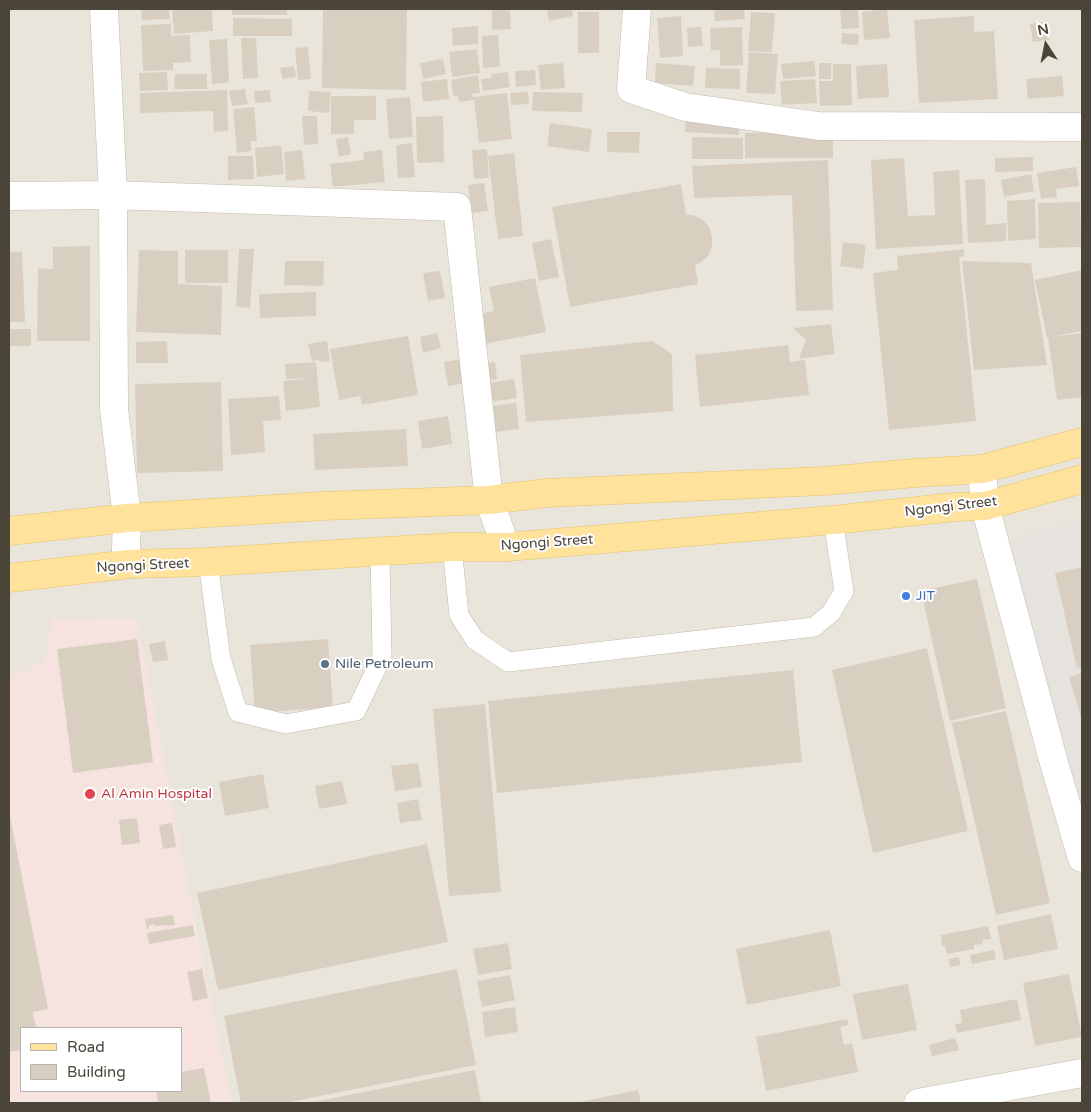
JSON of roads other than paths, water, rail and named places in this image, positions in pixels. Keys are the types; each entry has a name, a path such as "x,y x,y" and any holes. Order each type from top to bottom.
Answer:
{"main road":[{"path":"9,531 127,518 323,506 489,500 546,493 823,481 982,469 1082,442"},
{"name":"Ngongi Street","path":"9,578 128,564 208,562 452,547 506,546 833,520 954,507 984,506 1082,479"}],"street":[{"path":"104,9 113,195 114,409 127,518 126,550 128,564"},
{"path":"637,9 631,89 686,107 819,126 1082,127"},
{"path":"9,196 113,195 457,207 489,500 506,546"},
{"path":"982,469 984,506 1082,858"},
{"path":"918,1103 1082,1073"}],"lane":[{"path":"452,547 459,615 475,640 508,662 814,627 831,613 844,590 833,520"},
{"path":"208,562 221,659 238,712 286,724 356,712 382,657 380,552"}],"place":[{"name":"JIT","path":"906,596"},
{"name":"Nile Petroleum","path":"325,664"},
{"name":"Al Amin Hospital","path":"90,794"}]}
